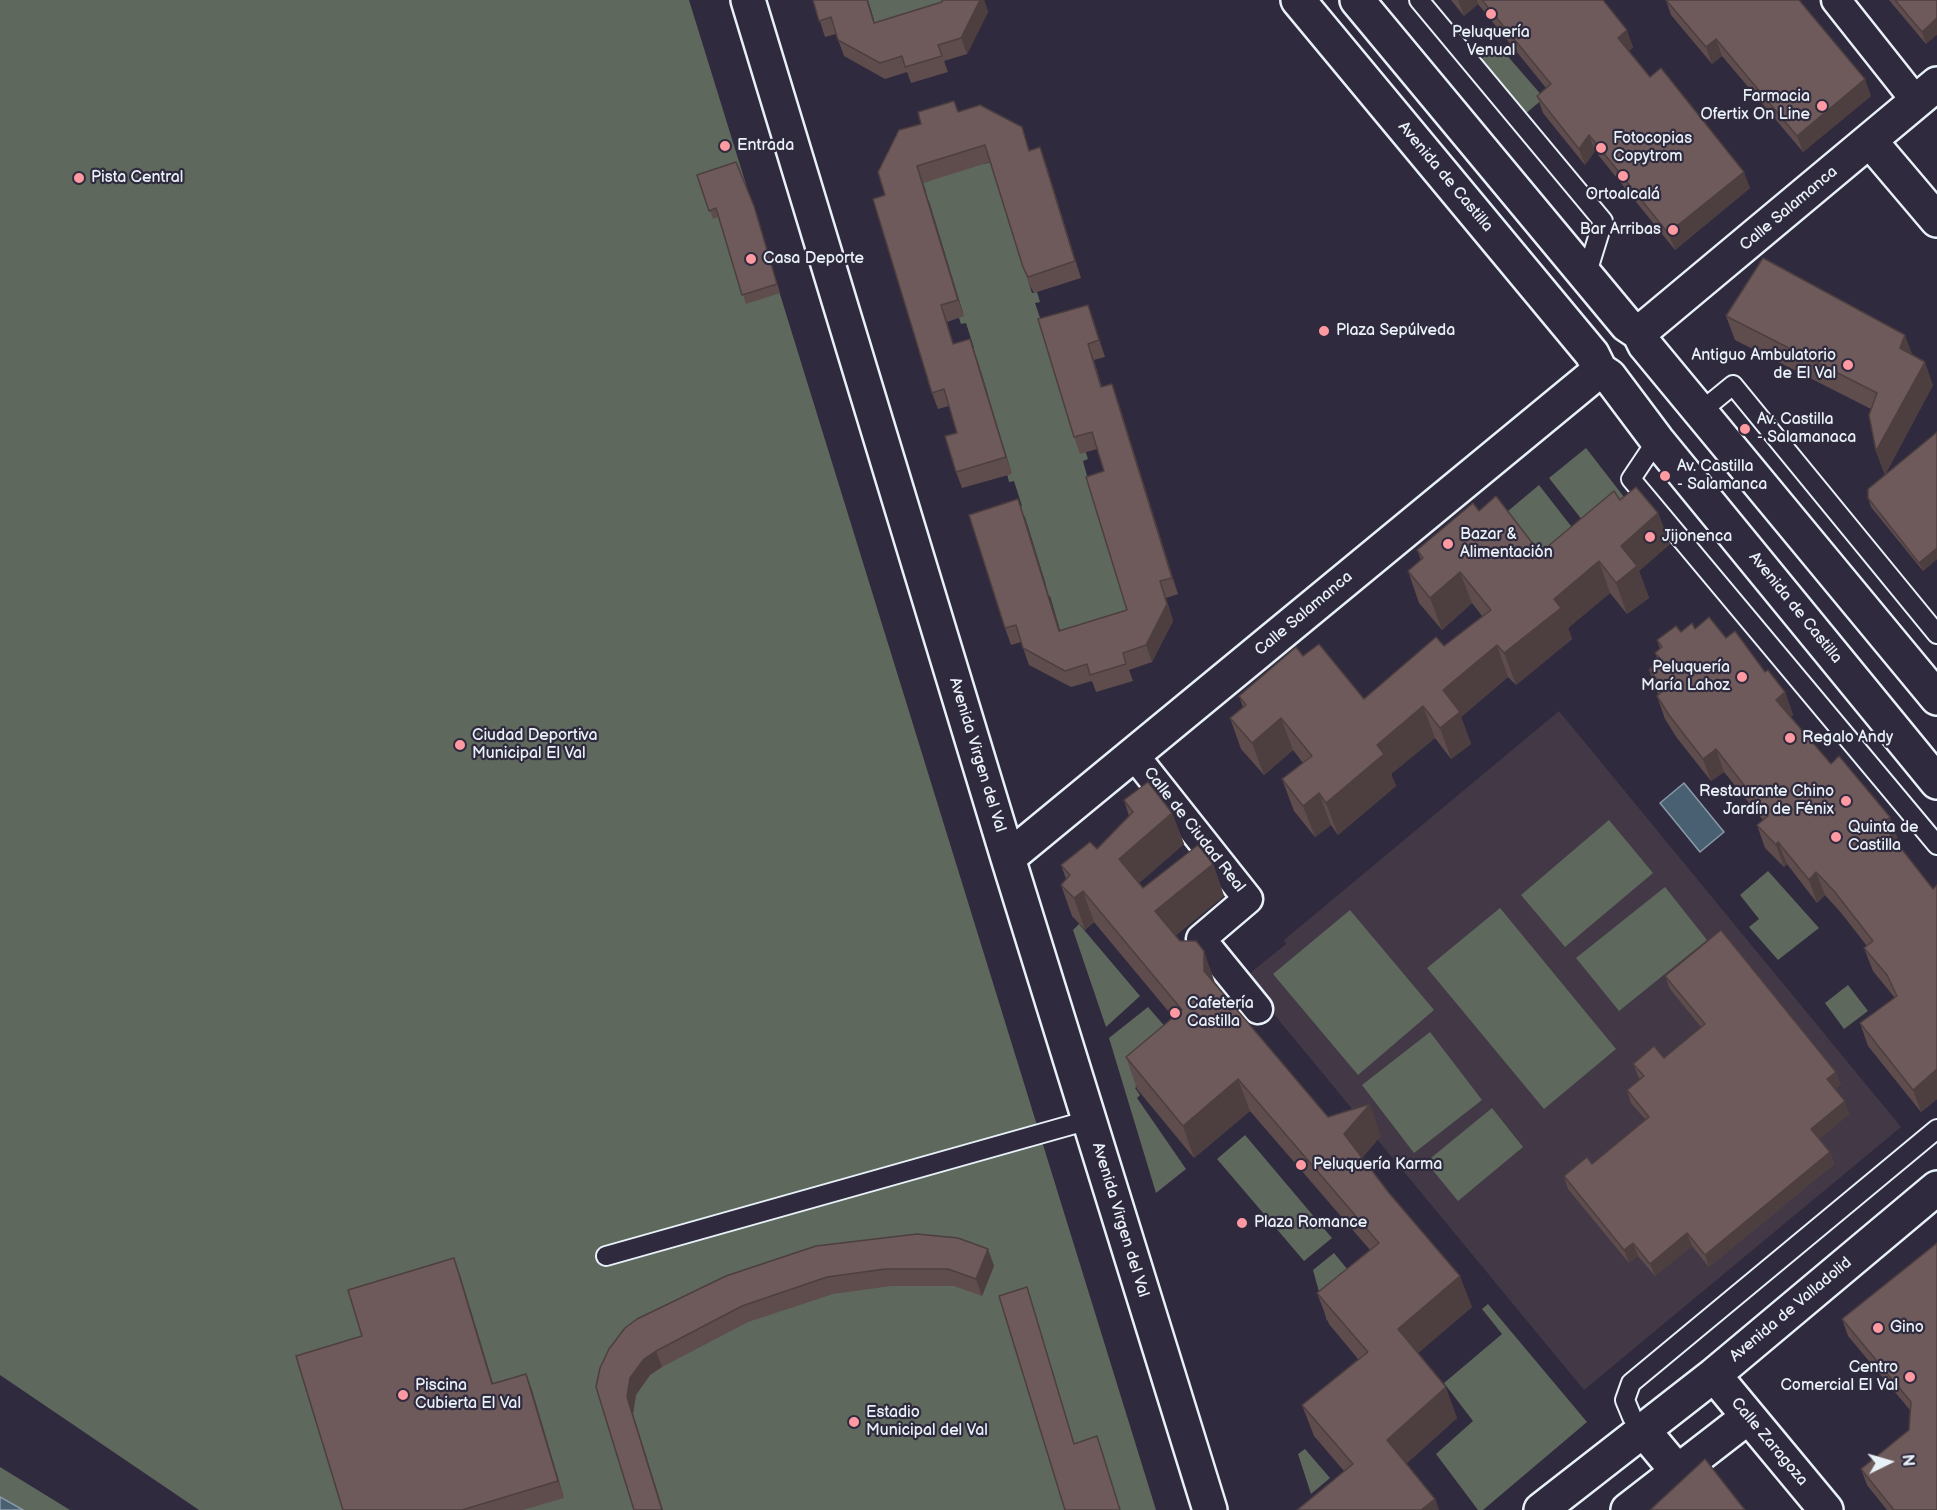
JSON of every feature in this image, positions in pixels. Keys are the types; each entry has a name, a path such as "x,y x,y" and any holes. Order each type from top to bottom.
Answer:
{"street":[{"name":"Avenida Virgen del Val","path":"748,0 1008,858 1210,1510"},
{"name":"Avenida de Castilla","path":"1298,0 1937,782"},
{"path":"1357,0 1937,698"},
{"path":"1836,0 1926,93"},
{"name":"Calle Salamanca","path":"1637,335 1926,93"},
{"path":"1870,141 1937,220"},
{"path":"1611,325 1637,335 1644,360 1636,372 1623,378 1600,367 1594,340 1604,328 1611,325"},
{"name":"Calle Salamanca","path":"1008,858 1600,367"},
{"name":"Calle de Ciudad Real","path":"1134,755 1248,899 1201,939 1258,1010"},
{"name":"Avenida de Valladolid","path":"1541,1510 1714,1375 1937,1188"},
{"name":"Calle Zaragoza","path":"1714,1375 1826,1510"},
{"path":"1628,1510 1748,1417"},
{"path":"1643,1430 1678,1472"}],"lane":[{"path":"1419,0 1603,221 1586,276"},
{"path":"1700,412 1733,385 1937,634"},
{"path":"1657,440 1631,479 1937,845"},
{"path":"606,1256 1089,1120"},
{"path":"1643,1430 1632,1417 1625,1400 1631,1383 1937,1129"}],"shaded area":[{"name":"Ciudad Deportiva Municipal El Val","path":"0,0 689,0 1156,1510 199,1510 0,1375"},
{"path":"868,0 948,0 872,32 874,20"},
{"path":"1498,45 1544,98 1524,115 1478,62"},
{"path":"982,159 984,164 991,162 1032,293 1037,292 1040,302 1035,303 1088,459 1083,461 1090,487 1133,607 1065,647 1050,596 1044,597 1041,587 1046,585 1025,517 1017,508 1022,506 1014,481 1009,482 987,391 977,359 969,350 974,348 966,323 961,324 958,315 963,313 929,201 920,192 926,191 923,183"},
{"path":"1586,448 1631,506 1594,535 1549,478"},
{"path":"1539,485 1585,544 1524,596 1496,521"},
{"path":"1559,711 1901,1127 1584,1390 1244,978 1286,944 1284,940"},
{"path":"1609,820 1653,873 1565,947 1521,895"},
{"path":"1768,871 1819,928 1778,960 1749,927 1759,919 1740,895"},
{"path":"1665,887 1707,940 1619,1011 1576,958"},
{"path":"1500,908 1616,1049 1544,1109 1427,968"},
{"path":"1350,910 1434,1010 1358,1075 1273,974"},
{"path":"1079,924 1140,996 1106,1027 1073,930"},
{"path":"1848,985 1868,1011 1844,1029 1825,1003"},
{"path":"1148,1007 1168,1030 1169,1060 1135,1088 1140,1095 1137,1098 1186,1169 1156,1193 1109,1038"},
{"path":"1430,1032 1482,1100 1414,1153 1362,1085"},
{"path":"1492,1108 1523,1147 1458,1201 1426,1162"},
{"path":"1245,1135 1332,1238 1304,1261 1217,1159"},
{"path":"1334,1253 1352,1275 1327,1321 1313,1270"},
{"path":"1488,1304 1587,1422 1483,1510 1478,1510 1436,1454 1473,1421 1444,1383 1502,1334 1482,1309"},
{"path":"1305,1449 1330,1478 1311,1494 1298,1454"},
{"path":"0,1467 70,1510 23,1510 0,1497"}],"water":[{"path":"1684,783 1724,832 1700,852 1660,803"},
{"path":"0,1497 23,1510 0,1510"}],"building":[{"path":"813,0 867,0 874,23 942,2 942,0 980,0 961,38 938,45 942,56 905,67 902,56 880,63 838,40 831,17 819,21"},
{"path":"1482,0 1603,0 1627,30 1618,38 1650,77 1661,68 1744,172 1668,233 1589,135 1579,149 1537,96 1551,84"},
{"path":"1666,0 1799,0 1865,79 1797,136 1716,39 1706,47"},
{"path":"1895,0 1937,0 1937,18 1922,32"},
{"path":"954,101 958,112 980,105 1022,127 1029,151 1040,147 1075,261 1028,277 985,145 917,166 958,300 941,305 953,344 970,339 1006,457 956,472 945,436 957,433 944,389 932,393 873,199 885,195 878,172 899,130 921,124 918,112"},
{"path":"736,162 754,206 777,284 742,295 716,208 709,211 697,175"},
{"name":"Antiguo Ambulatorio de El Val","path":"1763,258 1905,335 1900,348 1925,362 1876,451 1869,415 1877,393 1726,316"},
{"path":"1088,305 1099,340 1088,344 1101,387 1112,384 1172,578 1160,581 1167,604 1146,645 1123,653 1126,664 1090,675 1087,664 1065,671 1023,648 1016,625 1005,628 969,515 1018,499 1059,631 1127,610 1086,477 1104,471 1092,432 1074,437 1038,319"},
{"path":"1937,432 1937,548 1919,563 1868,498 1868,489"},
{"path":"1636,487 1658,513 1621,546 1637,566 1616,583 1599,561 1554,599 1561,608 1504,653 1497,645 1443,690 1460,712 1440,728 1423,706 1377,745 1384,754 1326,803 1319,793 1303,806 1282,779 1312,756 1281,718 1252,743 1230,718 1246,705 1239,696 1296,647 1303,656 1319,644 1364,699 1436,637 1444,646 1491,610 1460,572 1430,598 1408,571 1423,558 1417,550 1473,503 1479,511 1496,496 1540,553 1614,491 1620,500"},
{"name":"Quinta de Castilla","path":"1709,617 1726,638 1735,631 1765,672 1768,670 1785,692 1776,700 1831,764 1839,756 1890,817 1882,824 1933,889 1937,885 1937,1069 1913,1090 1860,1023 1897,996 1887,975 1864,948 1873,941 1816,872 1809,880 1778,842 1776,845 1757,825 1768,816 1716,749 1703,759 1657,696 1665,689 1649,670 1660,658 1655,653 1662,647 1657,640 1676,626 1681,632 1692,623 1695,629"},
{"path":"1148,782 1172,813 1119,859 1143,888 1198,845 1213,864 1155,911 1180,941 1196,941 1204,951 1204,971 1328,1117 1370,1104 1344,1134 1389,1193 1460,1276 1398,1329 1446,1387 1387,1440 1435,1499 1421,1510 1297,1510 1353,1464 1302,1405 1368,1352 1317,1293 1379,1243 1238,1079 1183,1126 1126,1057 1182,1010 1083,891 1074,898 1061,885 1070,875 1061,865 1090,842 1097,849 1133,812 1124,800"},
{"path":"1721,930 1836,1072 1827,1079 1845,1101 1811,1129 1830,1152 1705,1255 1687,1233 1650,1264 1633,1243 1624,1250 1564,1176 1587,1157 1592,1164 1649,1117 1627,1090 1644,1076 1633,1064 1654,1046 1664,1058 1705,1024 1665,976"},
{"path":"917,1234 958,1238 988,1249 976,1279 948,1269 885,1269 827,1277 742,1306 644,1359 630,1378 627,1397 662,1510 634,1510 596,1387 600,1368 609,1349 625,1328 637,1319 726,1276 816,1246"},
{"name":"Centro Comercial El Val","path":"1937,1243 1937,1510 1894,1510 1861,1469 1909,1430 1911,1402 1842,1319"},
{"name":"Piscina Cubierta El Val","path":"454,1258 492,1384 526,1374 558,1481 462,1510 343,1510 296,1356 362,1336 348,1290"},
{"path":"1027,1287 1074,1444 1097,1436 1120,1510 1065,1510 999,1296"},
{"path":"1705,1459 1745,1510 1650,1510"}],"place":[{"name":"Peluquería Venual","path":"1491,14"},
{"name":"Farmacia Ofertix On Line","path":"1822,106"},
{"name":"Entrada","path":"725,146"},
{"name":"Fotocopias Copytrom","path":"1601,148"},
{"name":"Ortoalcalá","path":"1623,176"},
{"name":"Pista Central","path":"79,178"},
{"name":"Bar Arribas","path":"1673,230"},
{"name":"Casa Deporte","path":"751,259"},
{"name":"Plaza Sepúlveda","path":"1324,331"},
{"name":"Antiguo Ambulatorio de El Val","path":"1848,365"},
{"name":"Av. Castilla - Salamanaca","path":"1745,429"},
{"name":"Av. Castilla - Salamanca","path":"1665,476"},
{"name":"Jijonenca","path":"1650,537"},
{"name":"Bazar & Alimentación","path":"1448,544"},
{"name":"Peluquería María Lahoz","path":"1742,677"},
{"name":"Regalo Andy","path":"1790,738"},
{"name":"Ciudad Deportiva Municipal El Val","path":"460,745"},
{"name":"Restaurante Chino Jardín de Fénix","path":"1846,801"},
{"name":"Quinta de Castilla","path":"1836,837"},
{"name":"Cafetería Castilla","path":"1175,1013"},
{"name":"Peluquería Karma","path":"1301,1165"},
{"name":"Plaza Romance","path":"1242,1223"},
{"name":"Gino","path":"1878,1328"},
{"name":"Centro Comercial El Val","path":"1910,1377"},
{"name":"Piscina Cubierta El Val","path":"403,1395"},
{"name":"Estadio Municipal del Val","path":"854,1422"}]}
